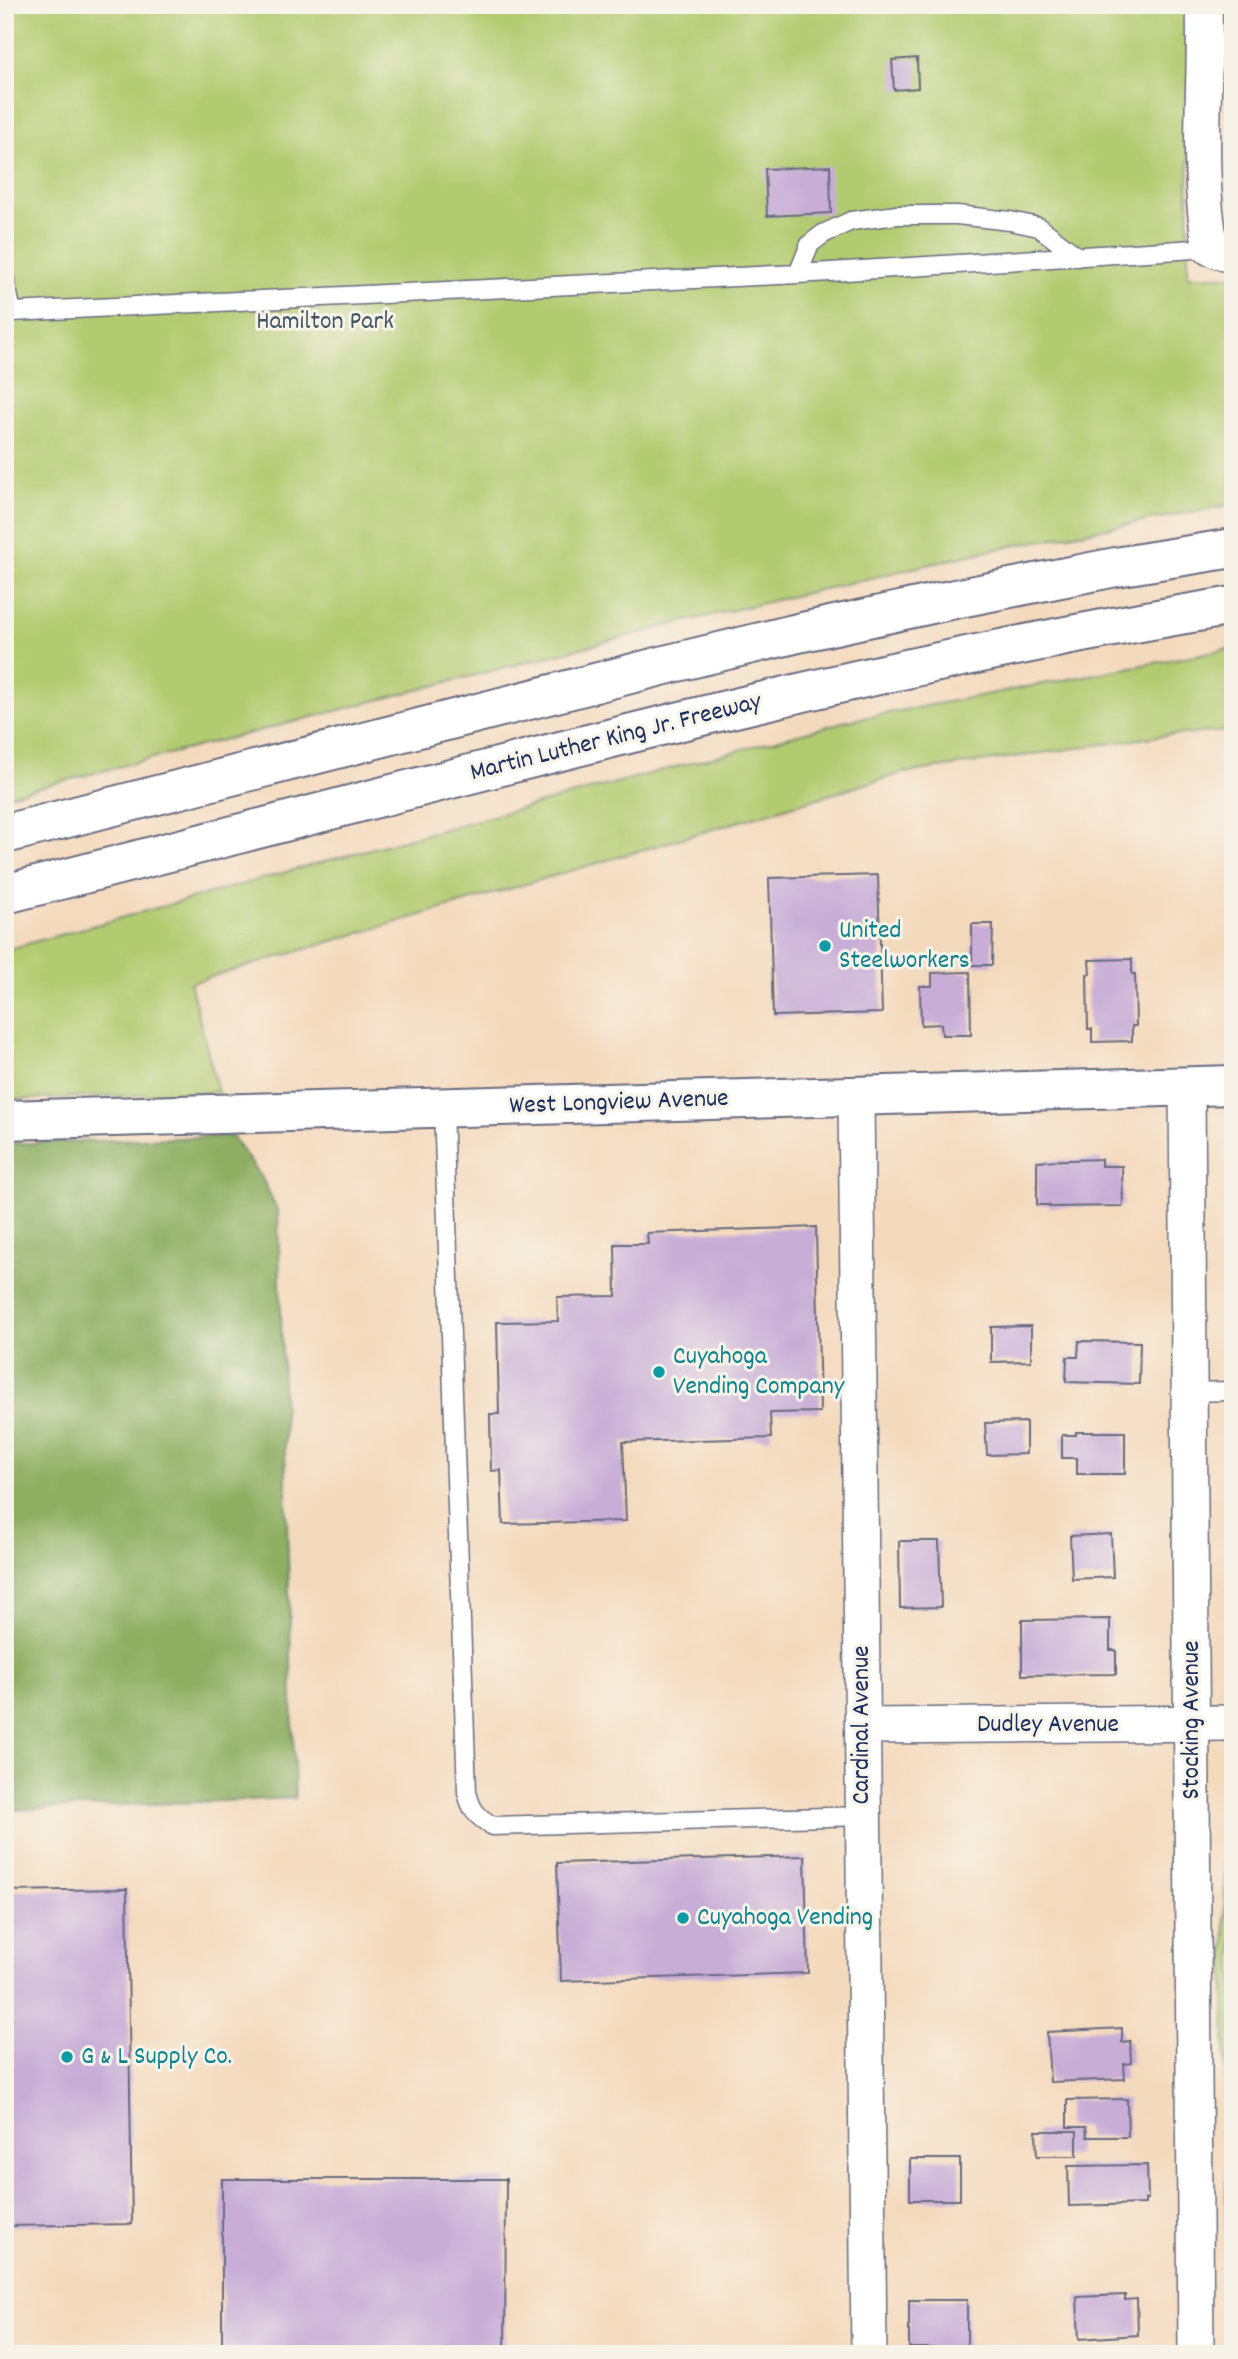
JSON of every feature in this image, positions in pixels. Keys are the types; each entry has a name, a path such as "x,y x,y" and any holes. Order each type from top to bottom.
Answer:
{"main road":[{"path":"5,834 785,636 975,595 1233,548"},
{"name":"Martin Luther King Jr. Freeway","path":"5,894 681,721 953,658 1233,606"},
{"path":"5,922 353,805"},
{"name":"West Longview Avenue","path":"5,1120 1233,1085"}],"street":[{"path":"1204,5 1202,186 1222,252"},
{"name":"Stocking Avenue","path":"1187,1086 1196,2354"},
{"name":"Cardinal Avenue","path":"856,1096 869,2354"},
{"name":"Dudley Avenue","path":"863,1726 1233,1723"}],"lane":[{"path":"798,274 810,244 823,234 851,221 898,215 957,215 1039,227 1078,257"},
{"path":"5,280 12,312 798,274 1078,257 1222,252"},
{"path":"443,1108 467,1792 471,1807 480,1819 493,1826 863,1816"},
{"path":"1189,1392 1233,1391"}],"green space":[{"name":"Hamilton Park","path":"5,5 1189,5 1188,276 1233,276 1233,504 991,550 682,622 5,796"},
{"path":"1233,648 1233,731 1167,735 903,773 190,983 218,1092 5,1100 5,950 847,721"},
{"path":"232,1136 263,1180 278,1212 295,1798 5,1810 5,1144"},
{"path":"1224,1752 1233,1752 1233,2354 1227,2354"}],"building":[{"path":"917,58 918,88 894,90 892,60"},
{"path":"830,166 831,213 767,216 765,169"},
{"name":"United Steelworkers","path":"878,875 882,1013 773,1016 769,878"},
{"path":"972,924 993,924 992,965 972,965"},
{"path":"1132,959 1132,974 1135,974 1136,1026 1132,1026 1132,1041 1092,1042 1092,1029 1088,1029 1089,960"},
{"path":"970,972 971,1035 942,1035 941,1024 921,1025 920,986 932,986 932,973"},
{"path":"1101,1159 1101,1166 1122,1166 1123,1206 1037,1205 1037,1161"},
{"name":"Cuyahoga Vending Company","path":"816,1227 820,1412 770,1413 771,1438 623,1442 626,1521 503,1524 501,1470 491,1471 490,1414 499,1414 497,1322 558,1321 557,1297 616,1296 615,1244 648,1244 647,1233"},
{"path":"1031,1326 1031,1361 991,1362 991,1327"},
{"path":"1079,1341 1140,1342 1139,1384 1066,1382 1067,1357 1078,1357"},
{"path":"1026,1422 1026,1454 987,1455 985,1423"},
{"path":"1076,1432 1125,1432 1125,1474 1077,1474 1077,1458 1062,1458 1062,1435 1076,1435"},
{"path":"1111,1534 1113,1577 1072,1579 1070,1536"},
{"path":"899,1541 939,1541 941,1607 900,1608"},
{"path":"1110,1619 1110,1650 1116,1650 1116,1674 1022,1675 1022,1620"},
{"name":"Cuyahoga Vending","path":"805,1856 808,1973 561,1981 557,1863"},
{"name":"G & L Supply Co.","path":"127,1889 132,2224 5,2226 5,1891"},
{"path":"1122,2028 1122,2042 1130,2041 1131,2063 1124,2064 1125,2079 1050,2082 1047,2032"},
{"path":"1127,2099 1128,2137 1087,2137 1086,2127 1067,2127 1067,2100"},
{"path":"1036,2131 1077,2131 1077,2156 1037,2156"},
{"path":"910,2159 960,2159 960,2200 910,2200"},
{"path":"1147,2165 1148,2199 1145,2199 1145,2204 1069,2206 1068,2166"},
{"path":"222,2179 506,2179 505,2354 222,2354"},
{"path":"1125,2295 1125,2300 1137,2299 1138,2335 1079,2339 1077,2297"},
{"path":"909,2300 967,2300 967,2348 909,2348"}],"place":[{"name":"United Steelworkers","path":"825,946"},
{"name":"Cuyahoga Vending Company","path":"659,1372"},
{"name":"Cuyahoga Vending","path":"683,1918"},
{"name":"G & L Supply Co.","path":"67,2057"}]}
